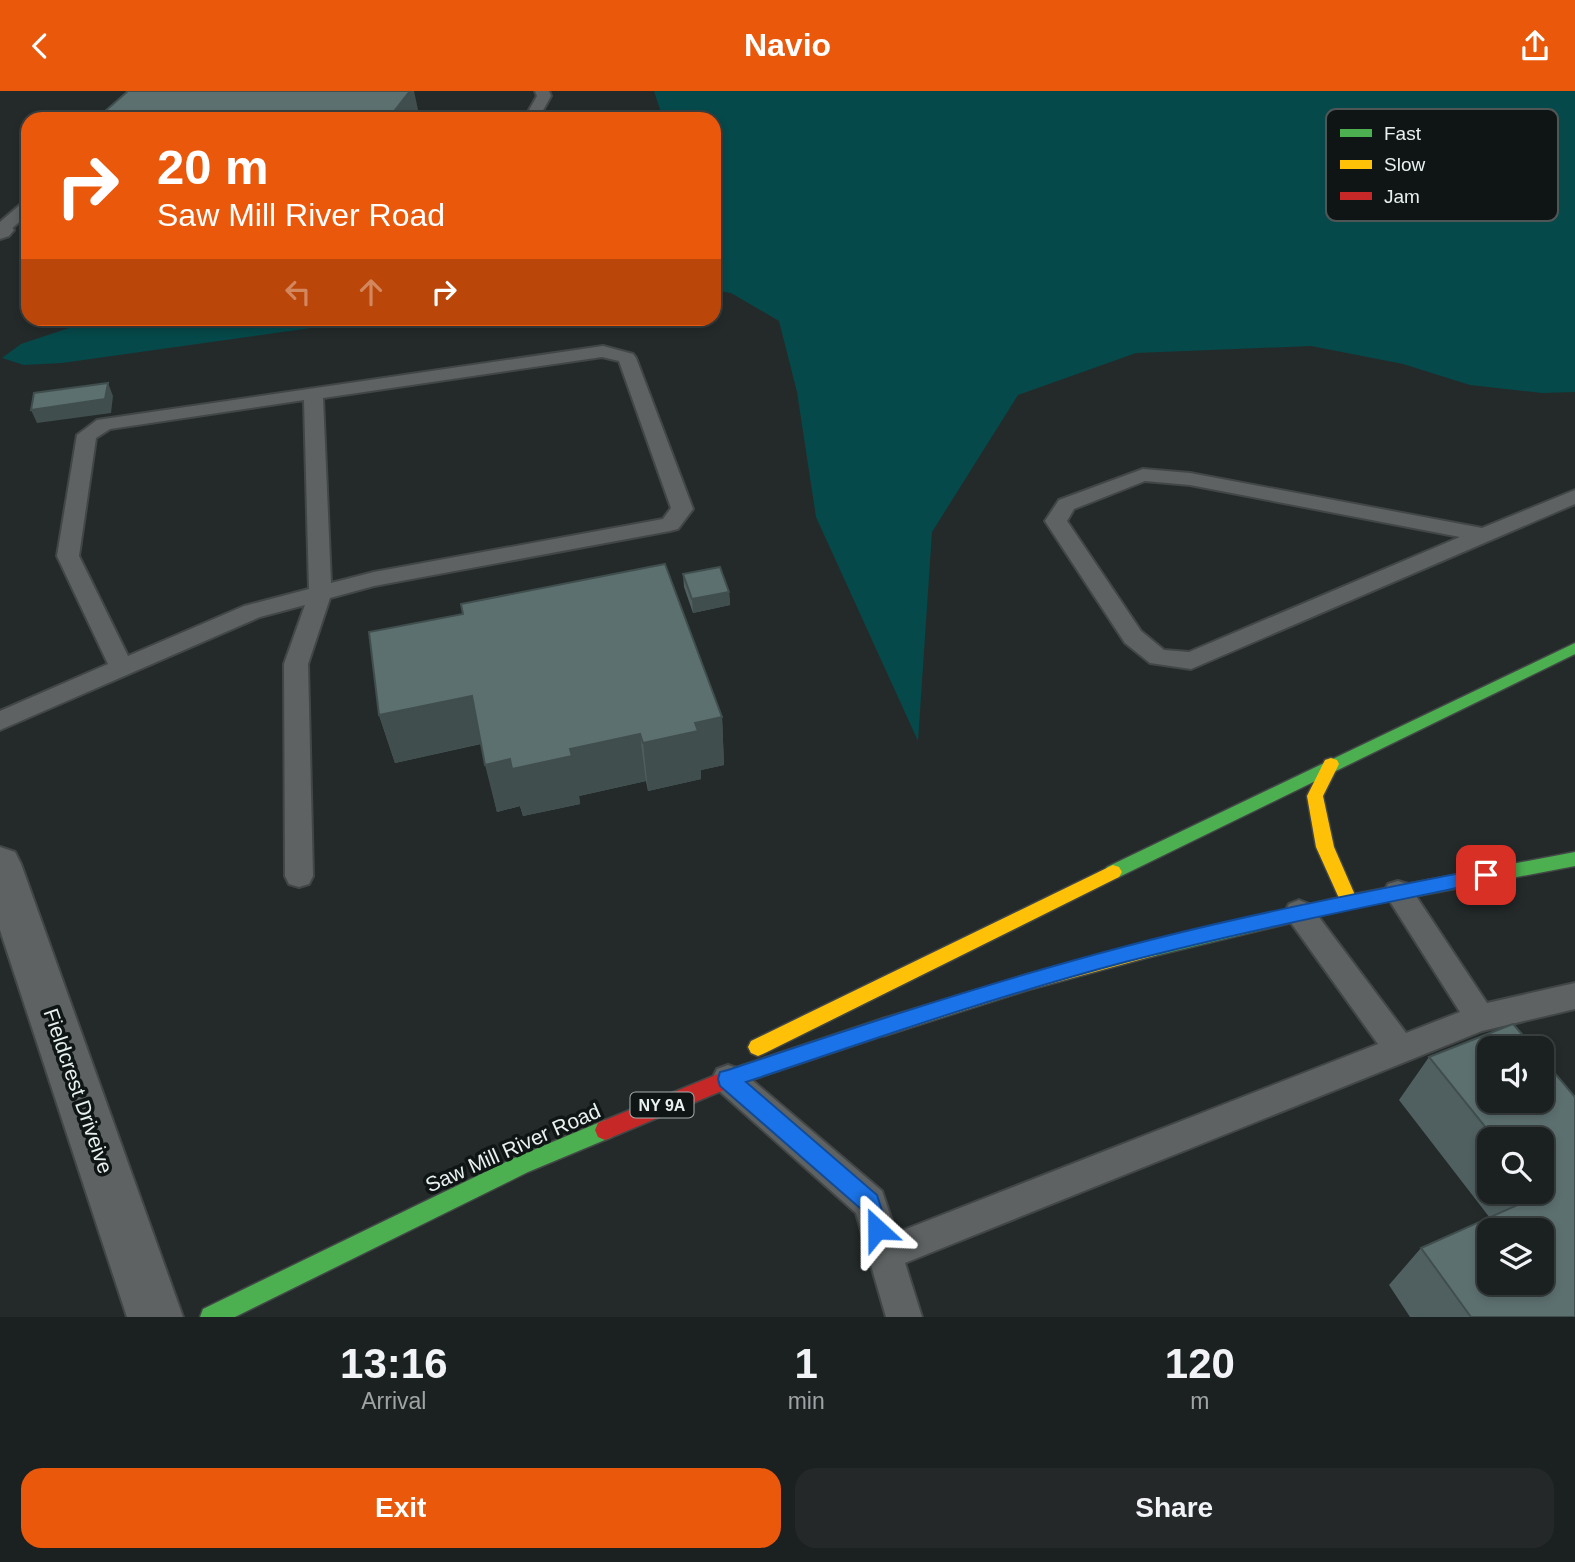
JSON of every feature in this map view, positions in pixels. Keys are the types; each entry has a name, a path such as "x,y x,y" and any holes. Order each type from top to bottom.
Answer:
{"main road":[{"path":"735,1064 1331,764 1575,648"},
{"path":"1331,764 1315,796 1325,847 1349,902"},
{"path":"735,1064 1123,955 1299,912 1574,859"},
{"name":"Saw Mill River Road","path":"211,1317 735,1064"}],"street":[{"name":"Fieldcrest Driveive","path":"0,864 155,1317"}],"lane":[{"path":"535,112 544,96 542,91"},
{"path":"0,230 21,211"},
{"path":"0,230 21,231"},
{"path":"0,721 122,668 252,611 374,579 670,524 682,509 627,358 603,351 104,424 87,435 68,556 122,668"},
{"path":"299,876 296,664 320,593 313,393"},
{"path":"1483,534 1190,479 1143,475 1066,505 1056,521 1133,637 1158,657 1191,661 1575,496"},
{"path":"1398,892 1480,1018"},
{"path":"1299,912 1400,1050"},
{"path":"885,1254 1480,1018 1575,996"},
{"path":"735,1064 870,1203 904,1317"}],"shaded area":[{"path":"654,91 1575,91 1575,392 1542,393 1470,385 1403,364 1311,346 1136,353 1018,395 932,532 918,741 816,517 797,392 779,321 731,293 721,291 721,112 661,112"},
{"path":"75,326 325,326 62,363 24,365 2,358 21,344"}],"building":[{"path":"128,91 410,91 394,112 104,112"},
{"path":"108,383 105,399 31,410 34,393"},
{"path":"665,564 722,717 695,723 698,731 643,743 640,734 570,749 572,756 512,769 510,759 485,765 472,696 379,715 369,632 463,614 461,604"},
{"path":"720,567 729,592 692,599 683,574"},
{"path":"1513,1024 1524,1036 1482,1036"},
{"path":"1477,1038 1477,1113 1554,1113 1554,1072 1575,1097 1575,1317 1471,1317 1421,1248 1477,1223 1477,1295 1554,1295 1554,1218 1488,1218 1520,1204 1554,1204 1554,1127 1485,1127 1429,1057"}],"traffic: fast":[{"path":"1113,872 1575,648"},
{"path":"1150,949 1349,902 1575,859"},
{"path":"211,1317 521,1165 605,1130"}],"traffic: slow":[{"path":"1331,764 1315,796 1325,847 1349,902"},
{"path":"758,1047 1113,872"},
{"path":"884,1027 1028,982 1150,949"}],"traffic: jam":[{"path":"605,1130 728,1079 884,1027"}],"route":[{"path":"877,1229 870,1203 728,1079 838,1041 1123,955 1299,912 1486,875"}]}
